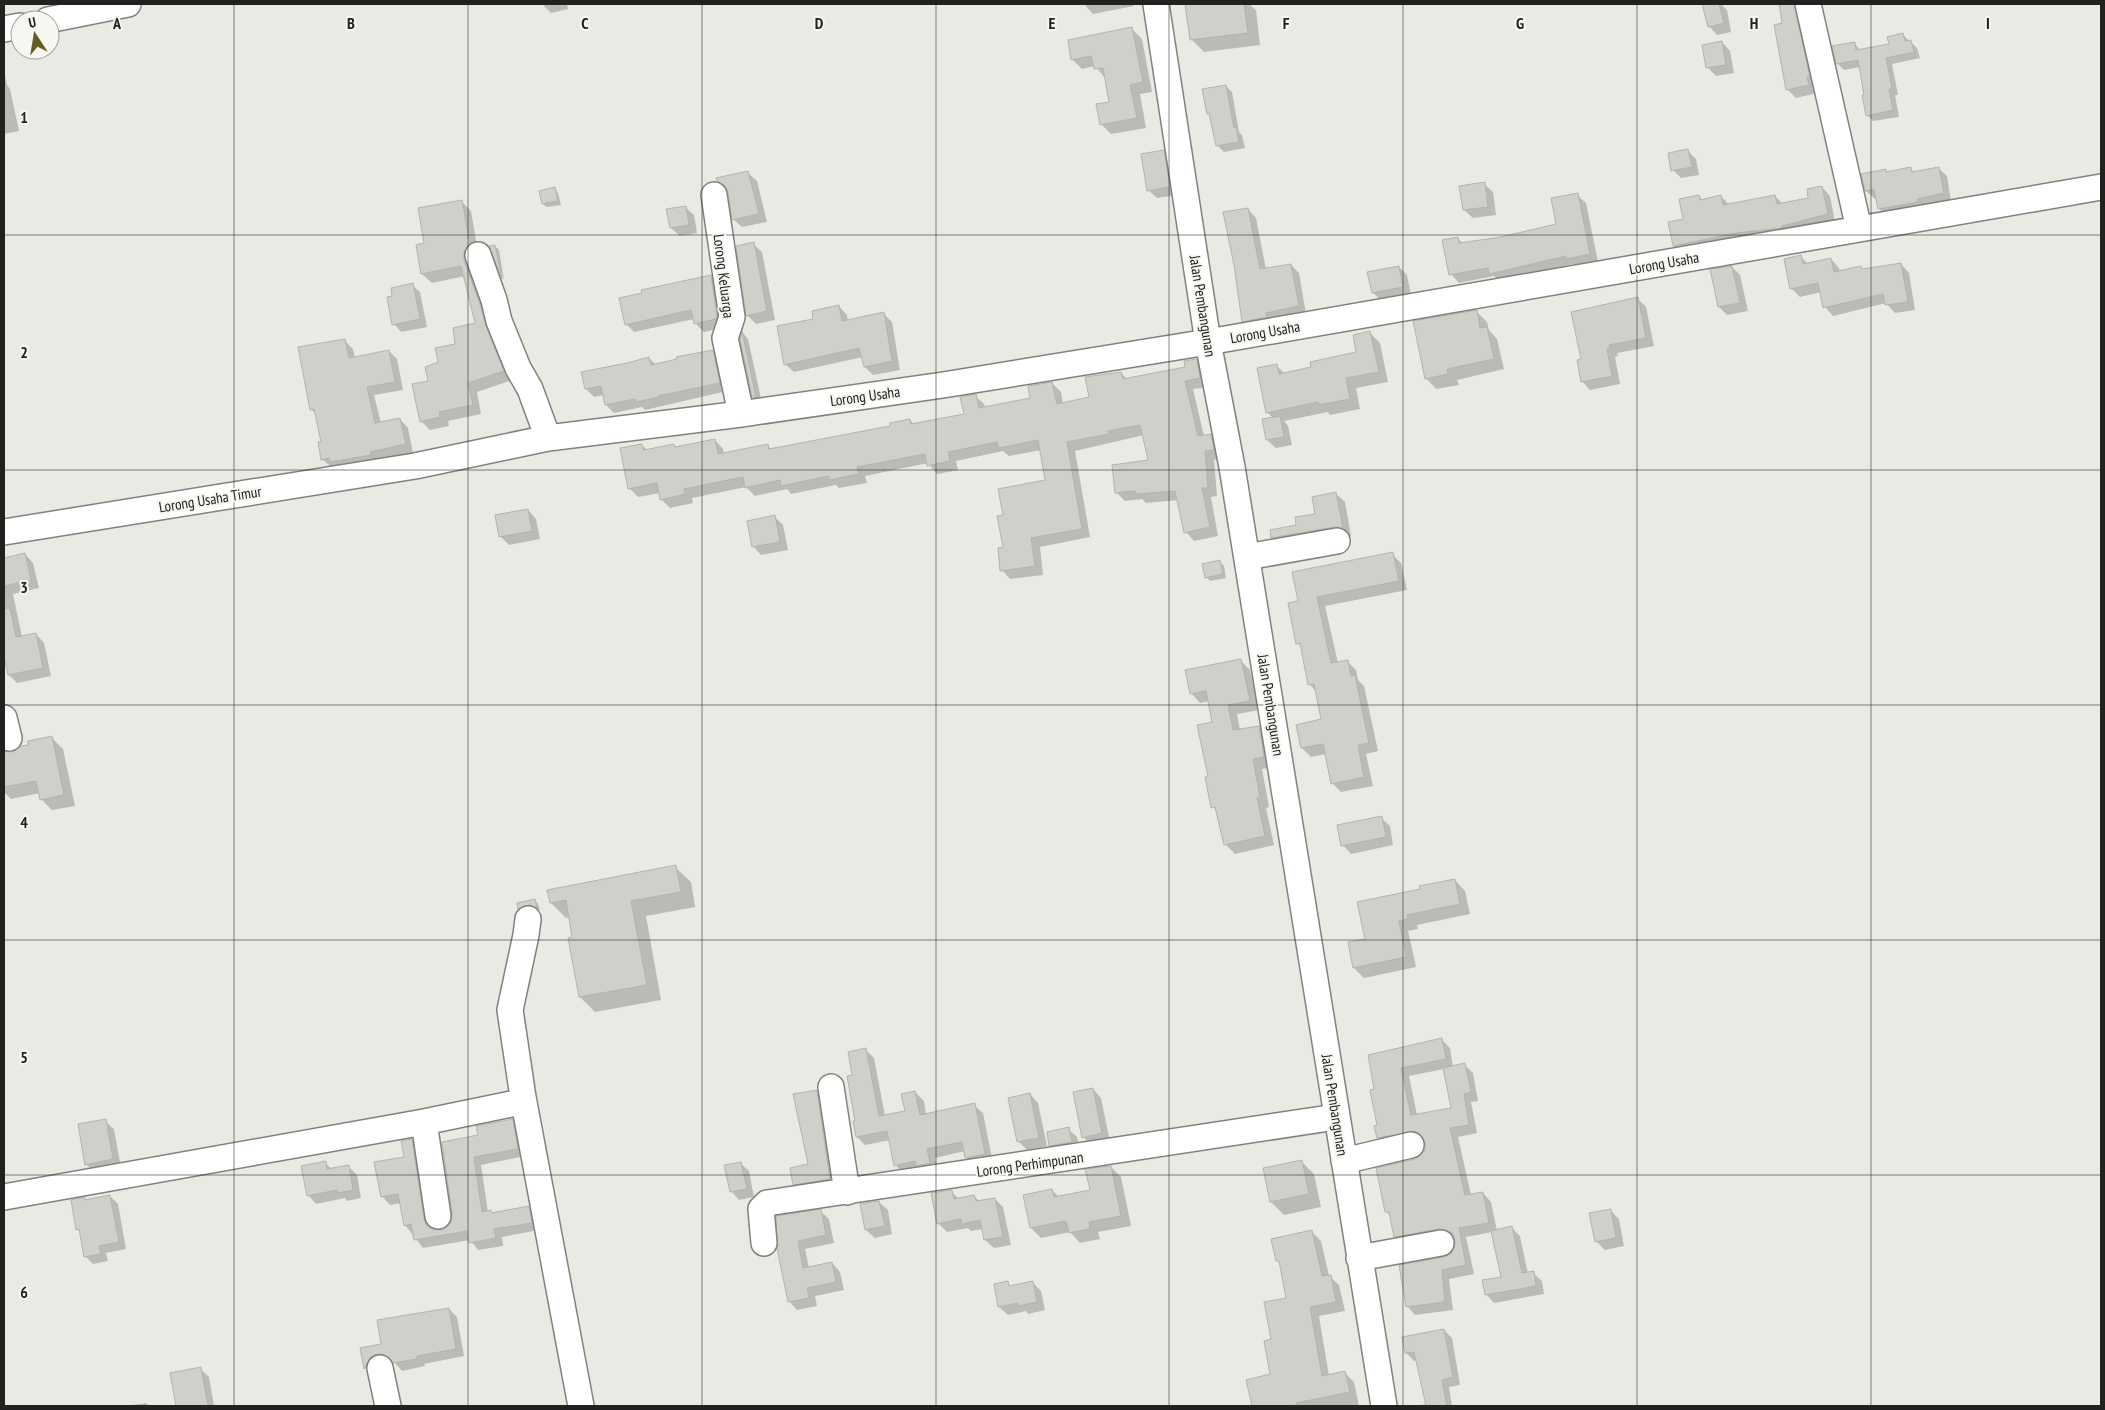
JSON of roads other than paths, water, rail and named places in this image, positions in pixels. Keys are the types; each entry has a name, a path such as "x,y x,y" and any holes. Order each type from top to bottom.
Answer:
{"street":[{"path":"60,18 128,4"},
{"name":"Jalan Pembangunan","path":"1156,4 1208,342 1247,557 1360,1258 1378,1405"},
{"path":"1808,4 1859,229"},
{"name":"Lorong Usaha","path":"421,465 548,438 741,414 949,384 1208,342 2101,187"},
{"name":"Lorong Keluarga","path":"714,195 732,317 725,338 741,414"},
{"path":"478,255 494,300 499,321 518,368 530,389 548,438"},
{"name":"Lorong Usaha Timur","path":"4,532 421,465"},
{"path":"1247,557 1338,541"},
{"path":"528,919 510,1010 523,1097 581,1406"},
{"path":"831,1087 847,1192"},
{"path":"4,1197 424,1122 516,1103 523,1097"},
{"name":"Lorong Perhimpunan","path":"764,1243 761,1209 764,1205 1336,1117"},
{"path":"424,1122 438,1216"},
{"path":"1344,1161 1411,1145"},
{"path":"1360,1258 1441,1243"},
{"path":"380,1368 388,1406"}]}
